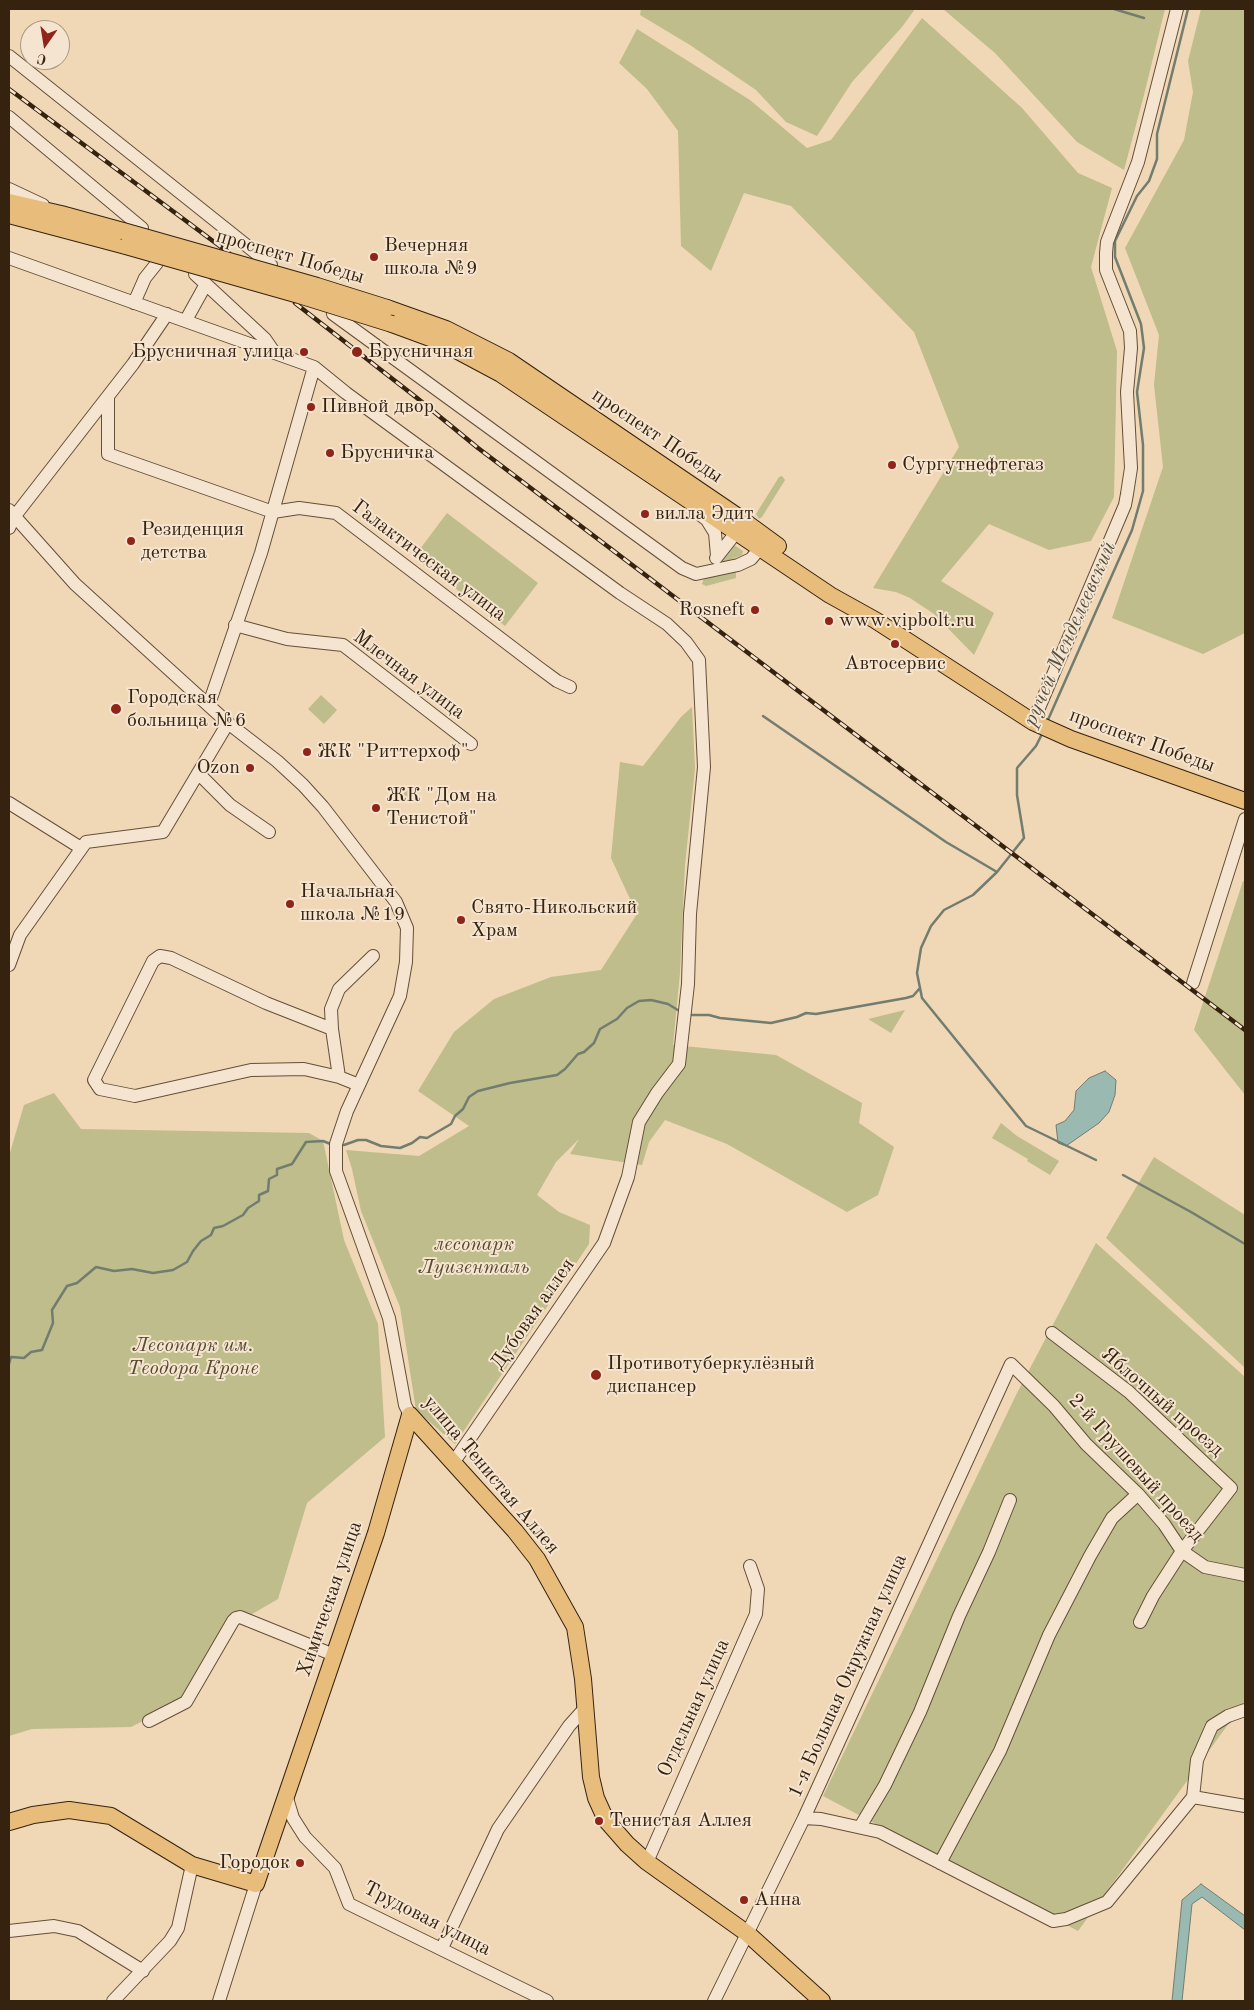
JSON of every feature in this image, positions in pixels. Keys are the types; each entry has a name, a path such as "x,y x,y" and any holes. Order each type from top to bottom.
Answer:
{"main road":[{"name":"проспект Победы","path":"9,202 60,214 124,239 392,324 440,342 501,374 691,500 741,527 761,547 830,595 875,620 1033,722 1052,731 1245,801"},
{"name":"проспект Победы","path":"9,215 124,239 317,286 446,329 474,342 509,361 741,527 862,607 875,620"},
{"name":"улица Тенистая Аллея","path":"410,1415 526,1545 561,1599 576,1627 586,1707 591,1778 596,1798 606,1820 646,1862 748,1934 822,2001"},
{"name":"Химическая улица","path":"256,1884 376,1533 410,1415"},
{"path":"9,1822 33,1815 69,1810 111,1816 192,1866 256,1884"}],"street":[{"path":"1033,722 1128,494 1130,468 1127,392 1131,348 1130,330 1106,270 1107,242 1138,162 1176,9"},
{"name":"проспект Победы","path":"9,56 271,265"},
{"path":"9,117 142,228"},
{"path":"9,189 60,214"},
{"path":"9,258 314,367 261,553 209,704"},
{"path":"134,303 145,278 157,263"},
{"path":"195,274 265,339 274,352"},
{"path":"186,320 206,284"},
{"path":"10,518 108,397 167,314"},
{"path":"333,314 682,568 696,574 738,565 751,559 761,547"},
{"name":"Дубовая аллея","path":"314,367 354,399 521,521 667,624 686,642 699,660 704,767 690,914 685,1013 679,1064 657,1093 639,1122 628,1177 604,1243 453,1463"},
{"name":"Галактическая улица","path":"108,397 108,454 273,512 299,508 336,513 544,672 570,687"},
{"path":"691,500 697,511 707,520 716,533 717,556"},
{"name":"улица Тенистая Аллея","path":"10,518 75,584 228,722 277,761 323,807 396,902 407,928 406,962 400,996 347,1111 336,1144 336,1171 389,1318 404,1405 410,1415"},
{"path":"706,573 717,556 741,527"},
{"name":"Млечная улица","path":"235,625 287,640 343,645 471,744"},
{"path":"9,964 20,936 86,842 163,832 228,722"},
{"path":"198,773 230,806 269,832"},
{"path":"9,803 81,848"},
{"path":"1192,983 1245,819"},
{"path":"332,1029 266,1003 171,958 160,956 153,961 94,1080 100,1089 135,1096 251,1070 304,1069 339,1076 359,1085"},
{"path":"339,1076 332,1029 332,1010 339,989 373,956"},
{"name":"Яблочный проезд","path":"1052,1333 1129,1392 1231,1488 1182,1551"},
{"name":"2-й Грушевый проезд","path":"1011,1364 1054,1406 1086,1444 1138,1494 1164,1524 1182,1551 1205,1567 1245,1575"},
{"name":"1-я Большая Окружная улица","path":"714,2001 804,1818 1011,1364"},
{"path":"940,1863 1000,1752 1048,1635 1090,1556 1112,1518 1138,1494"},
{"path":"860,1827 885,1785 920,1712 959,1616 989,1552 1010,1500"},
{"path":"1140,1622 1153,1596 1182,1551"},
{"name":"Отдельная улица","path":"646,1862 756,1614 758,1589 750,1566"},
{"path":"149,1721 186,1702 236,1618 240,1617 334,1654"},
{"path":"442,1948 498,1829 569,1726 586,1707"},
{"path":"804,1818 821,1819 880,1832 1053,1921 1066,1919 1107,1902 1193,1798 1197,1760 1212,1726 1228,1716 1245,1710"},
{"name":"Трудовая улица","path":"286,1794 293,1818 305,1837 335,1868 349,1904 547,2001"},
{"path":"1193,1798 1245,1806"},
{"path":"113,2001 170,1940 178,1928 192,1866"},
{"path":"219,2001 256,1884"},
{"path":"9,1932 54,1926 78,1931 143,1970"}],"green space":[{"path":"641,9 915,9 902,27 852,82 817,136 786,122 756,90 690,45 640,15"},
{"path":"943,9 1165,9 1124,170 1077,142 995,53"},
{"path":"1201,9 1245,9 1245,633 1203,654 1112,618 1163,467 1154,385 1159,335 1125,248 1184,140 1193,92 1188,61"},
{"path":"922,18 1022,108 1078,173 1112,188 1091,267 1117,351 1114,497 1091,541 1049,550 989,524 941,581 994,613 974,655 934,614 910,598 896,592 873,588 959,447 914,332 791,206 744,193 711,271 681,246 678,131 647,89 619,63 637,29 750,100 807,148 831,140"},
{"path":"782,476 785,480 759,519 756,514 779,477"},
{"path":"447,513 538,583 505,626 414,557"},
{"path":"731,545 743,551 742,555 717,565"},
{"path":"734,570 736,578 706,586 702,584 704,578"},
{"path":"321,695 337,710 324,724 308,709"},
{"name":"лесопарк Луизенталь","path":"692,707 695,768 685,865 680,973 673,1045 776,1055 862,1103 859,1123 894,1147 878,1195 847,1212 727,1144 665,1120 649,1142 642,1165 570,1154 579,1139 556,1162 537,1195 559,1212 590,1225 589,1244 455,1444 416,1410 400,1307 361,1211 346,1150 419,1156 469,1126 418,1091 454,1032 494,999 551,977 601,970 637,914 611,858 620,762 643,766 681,717"},
{"path":"410,788 416,797 409,802 403,794"},
{"path":"1243,881 1245,882 1245,1095 1194,1030"},
{"path":"905,1010 891,1033 868,1019"},
{"name":"Лесопарк им. Теодора Кроне","path":"54,1093 81,1129 309,1133 323,1141 344,1240 378,1324 385,1437 307,1503 278,1599 223,1631 188,1698 131,1727 32,1729 9,1736 9,1156 24,1105"},
{"path":"1001,1123 1017,1136 1059,1161 1050,1175 1027,1161 1028,1159 992,1138"},
{"path":"1154,1157 1245,1215 1245,1368 1106,1238"},
{"path":"1096,1243 1245,1377 1245,1701 1078,1931 823,1796 1017,1393"}],"water":[{"path":"1105,1071 1116,1080 1115,1095 1109,1112 1099,1123 1066,1146 1058,1143 1056,1125 1065,1121 1074,1110 1076,1091 1089,1078"},
{"path":"1201,1884 1245,1916 1245,1930 1202,1897 1192,1904 1182,2001 1172,2001 1182,1900"}],"waterway":[{"path":"1114,9 1144,18"},
{"name":"ручей Менделеевский","path":"1047,722 1132,530 1143,491 1143,445 1137,392 1144,348 1141,324 1115,257 1115,241 1137,196 1149,181 1157,159 1157,134 1188,9"},
{"path":"763,716 946,842 997,872"},
{"name":"ручей Менделеевский","path":"1043,732 1036,746 1017,768 1017,795 1024,838 997,872 973,895 944,910 931,926 921,948 917,973 922,998 1026,1126 1096,1160"},
{"path":"688,1015 709,1015 720,1018 771,1023 806,1013 816,1014 906,998 913,996 920,988"},
{"path":"344,1145 358,1140 366,1140 381,1146 400,1148 420,1137 427,1138 451,1124 455,1116 463,1109 469,1097 478,1091 557,1075 578,1054 584,1052 594,1043 600,1029 617,1019 627,1008 639,1001 651,1000 668,1004 681,1012"},
{"path":"9,1364 11,1357 24,1358 31,1352 42,1350 53,1323 52,1310 67,1286 77,1283 96,1267 114,1271 132,1269 153,1273 173,1270 187,1262 193,1251 201,1241 211,1235 214,1228 223,1226 243,1215 248,1208 259,1201 259,1195 268,1191 269,1179 277,1175 277,1169 292,1164 306,1142 323,1141 333,1145"},
{"name":"ручей Менделеевский","path":"1123,1175 1245,1244"}],"railway":[{"path":"9,89 229,253"},
{"path":"295,303 478,448 1245,1030"}],"place":[{"name":"Вечерняя школа №9","path":"374,257"},
{"name":"Брусничная улица","path":"304,352"},
{"name":"Брусничная","path":"357,352"},
{"name":"Пивной двор","path":"311,407"},
{"name":"Брусничка","path":"330,453"},
{"name":"Сургутнефтегаз","path":"892,465"},
{"name":"вилла Эдит","path":"645,514"},
{"name":"Резиденция детства","path":"131,541"},
{"name":"Rosneft","path":"755,610"},
{"name":"www.vipbolt.ru","path":"829,621"},
{"name":"Автосервис","path":"895,644"},
{"name":"Городская больница №6","path":"116,709"},
{"name":"ЖК \"Риттерхоф\"","path":"307,752"},
{"name":"Ozon","path":"250,768"},
{"name":"ЖК \"Дом на Тенистой\"","path":"376,808"},
{"name":"Начальная школа №19","path":"290,904"},
{"name":"Свято-Никольский Храм","path":"461,920"},
{"name":"Противотуберкулёзный диспансер","path":"596,1375"},
{"name":"Тенистая Аллея","path":"599,1821"},
{"name":"Городок","path":"300,1863"},
{"name":"Анна","path":"744,1900"}]}
